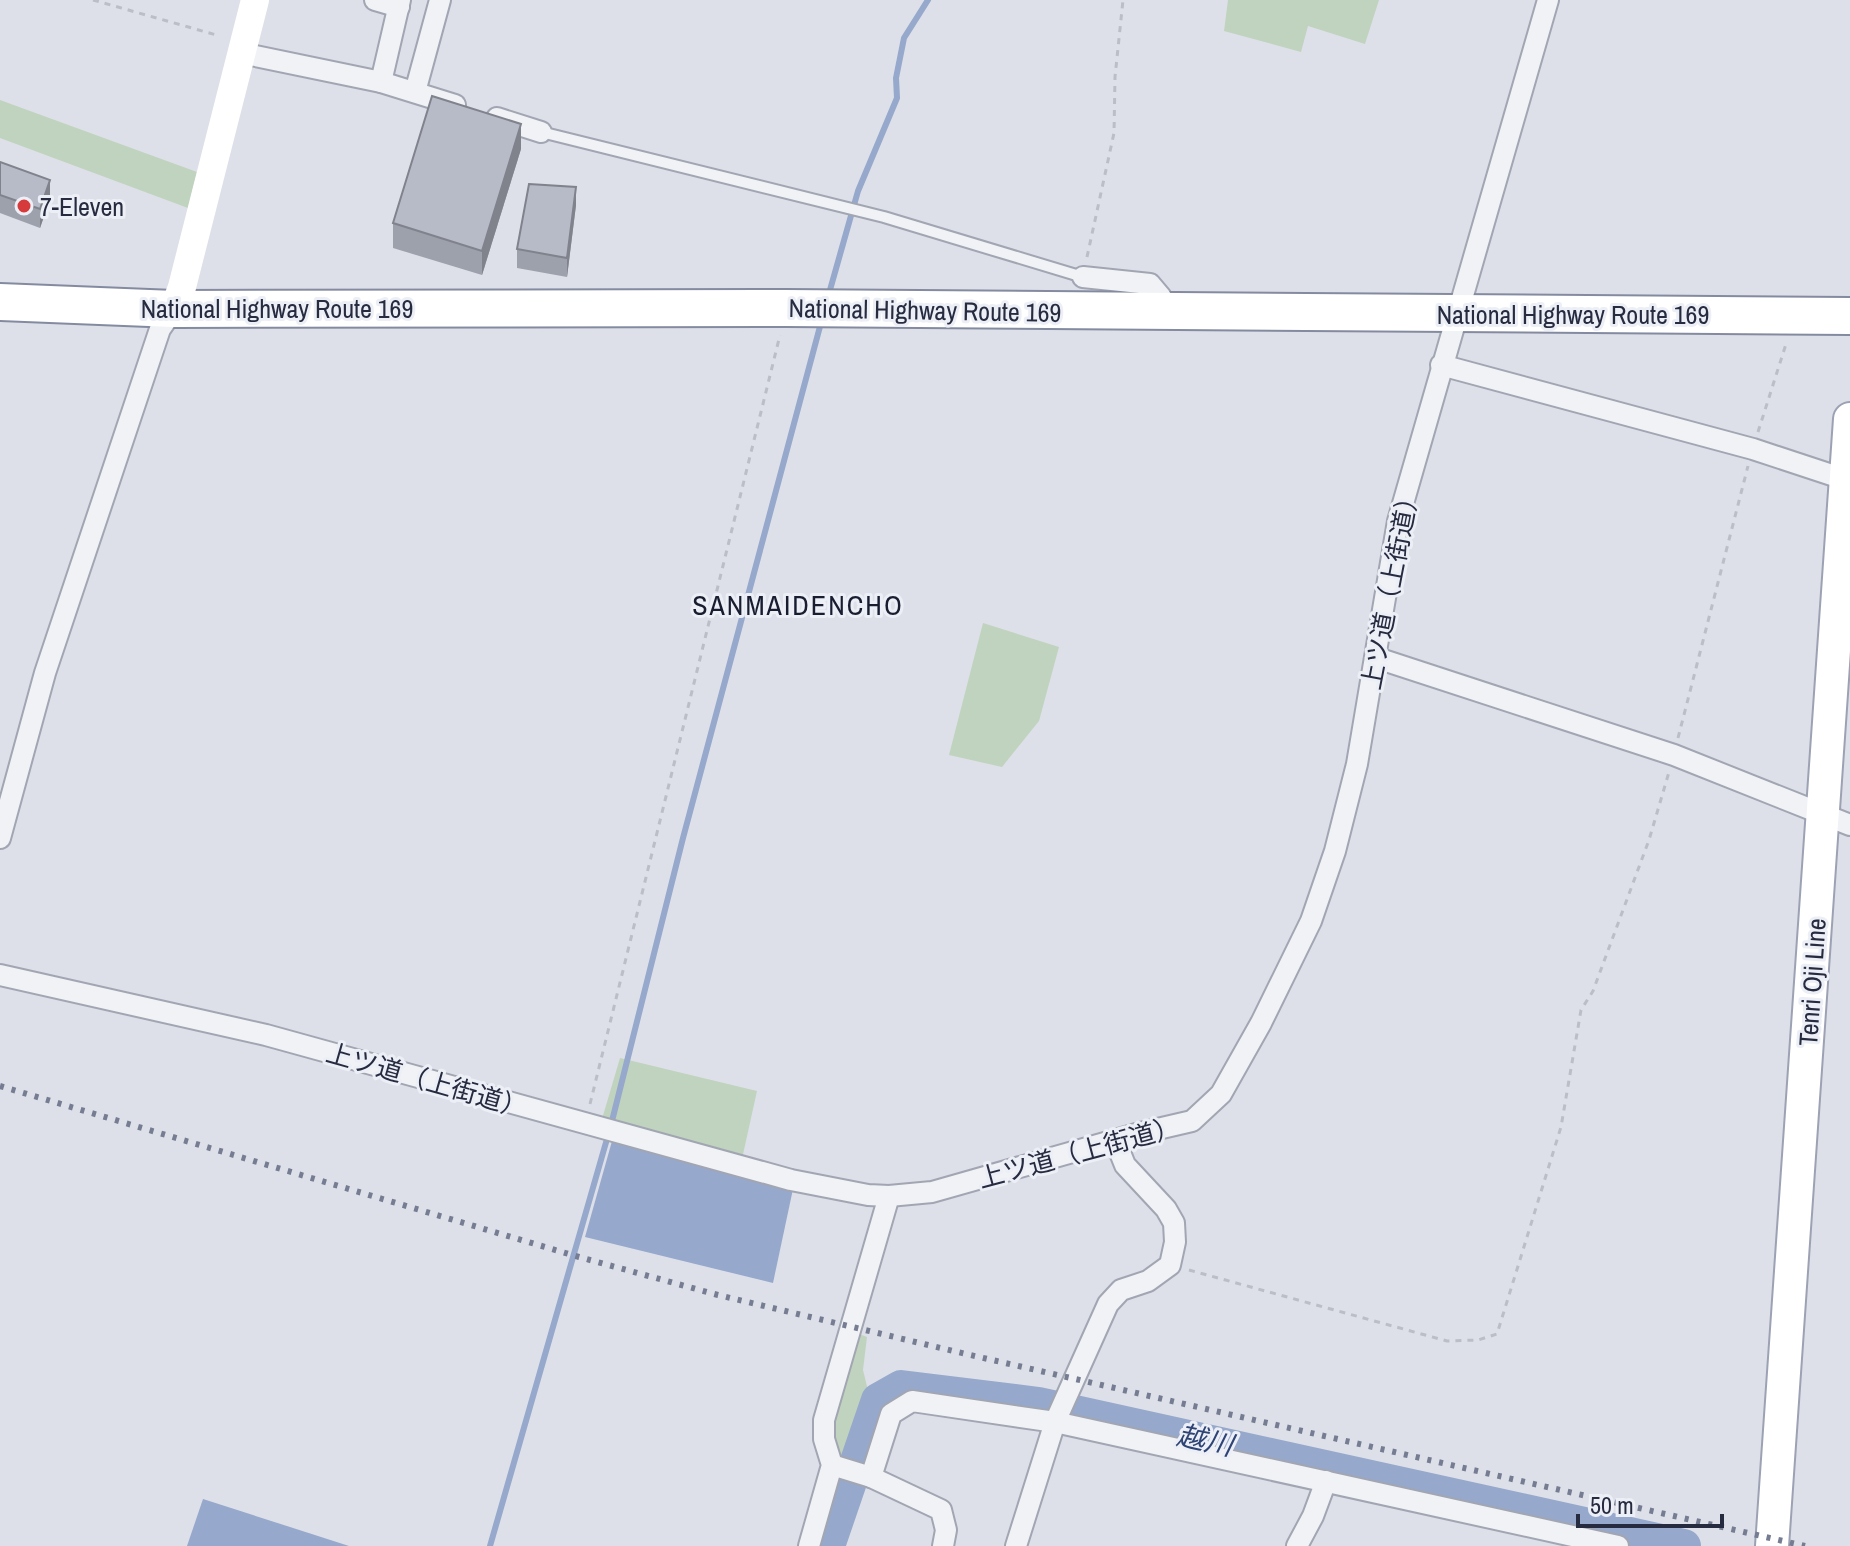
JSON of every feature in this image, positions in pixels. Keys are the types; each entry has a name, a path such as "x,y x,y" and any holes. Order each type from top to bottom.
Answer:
{"highway":[{"name":"National Highway Route 169","path":"0,302 174,309 786,308 1850,316"}],"main road":[{"name":"Tenri Oji Line","path":"1772,1546 1837,820 1850,419"}],"street":[{"path":"0,838 45,673 92,526 160,329 174,309 182,287 255,0"},
{"path":"375,0 399,4 381,82"},
{"path":"415,92 440,0"},
{"name":"上ツ道（上街道）","path":"0,975 266,1035 791,1180 889,1196 932,1192 1192,1121 1221,1094 1261,1023 1311,921 1335,851 1357,764 1398,521 1548,0"},
{"path":"243,50 381,82 541,132"},
{"path":"1083,277 1150,284 1161,297 1161,312"},
{"path":"1441,365 1753,449 1847,480"},
{"path":"1377,658 1674,755 1837,820"},
{"path":"1016,1546 1055,1422 1108,1304 1121,1290 1148,1281 1170,1265 1175,1242 1174,1223 1166,1209 1125,1165 1115,1140"},
{"path":"809,1546 832,1465 824,1439 824,1420 889,1196"},
{"path":"871,1477 891,1414 912,1401 1055,1422 1618,1546"},
{"path":"832,1465 871,1477 941,1510 946,1530 943,1546"},
{"path":"1297,1546 1326,1481"}],"lane":[{"path":"541,132 884,217 1083,277"}],"path":[{"path":"93,0 243,50"},
{"path":"1083,277 1114,133 1115,77 1123,0"},
{"path":"585,1125 786,308"},
{"path":"1170,1265 1447,1341 1478,1340 1497,1334 1561,1127 1581,1010 1593,991 1644,854 1674,755 1753,449 1785,349 1791,316"}],"green space":[{"path":"1228,0 1379,0 1365,44 1308,26 1301,52 1224,31"},
{"path":"0,100 197,172 188,208 0,138"},
{"path":"983,623 1059,647 1039,721 1002,767 949,755"},
{"path":"620,1058 757,1091 742,1159 602,1119"},
{"path":"851,1331 867,1337 863,1370 873,1411 852,1471 833,1465 826,1420"}],"water":[{"path":"612,1141 793,1189 773,1283 585,1237"},
{"path":"203,1499 349,1546 187,1546"}],"building":[{"path":"432,96 521,124 482,251 393,223"},
{"path":"0,162 50,180 40,209 0,195"},
{"path":"529,184 576,187 567,258 517,249"}],"waterway":[{"path":"828,297 858,191 897,98 896,78 904,38 928,0"},
{"path":"490,1546 611,1125 683,838 822,319"},
{"name":"越川","path":"828,1546 878,1400 901,1387 1039,1404 1684,1546"}],"railway":[{"path":"0,1086 718,1295 1805,1546"}],"place":[{"name":"7-Eleven","path":"24,206"}],"district":[{"name":"SANMAIDENCHO","path":"798,605"}]}
